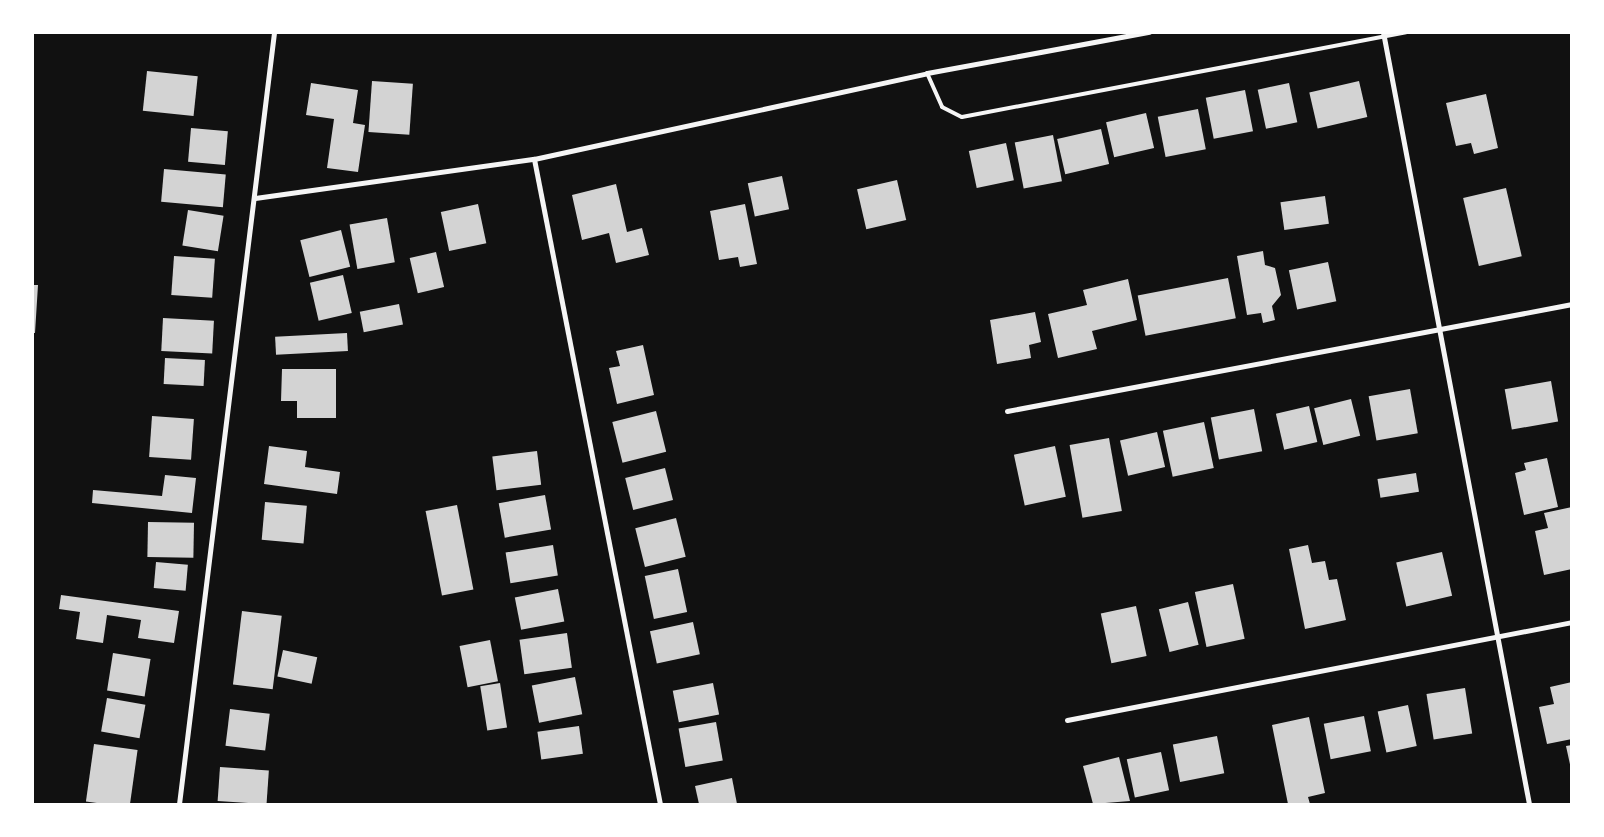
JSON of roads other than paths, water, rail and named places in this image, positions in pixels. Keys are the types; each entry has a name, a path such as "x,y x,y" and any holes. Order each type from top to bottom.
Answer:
{"street":[{"path":"179,804 274,32"},
{"path":"255,198 534,159 927,73 1149,32"},
{"path":"1383,35 1529,804"},
{"path":"534,159 660,804"},
{"path":"1007,411 1572,304"},
{"path":"1067,720 1498,638 1572,622"}],"lane":[{"path":"927,73 942,106 962,117 1406,32"}]}
